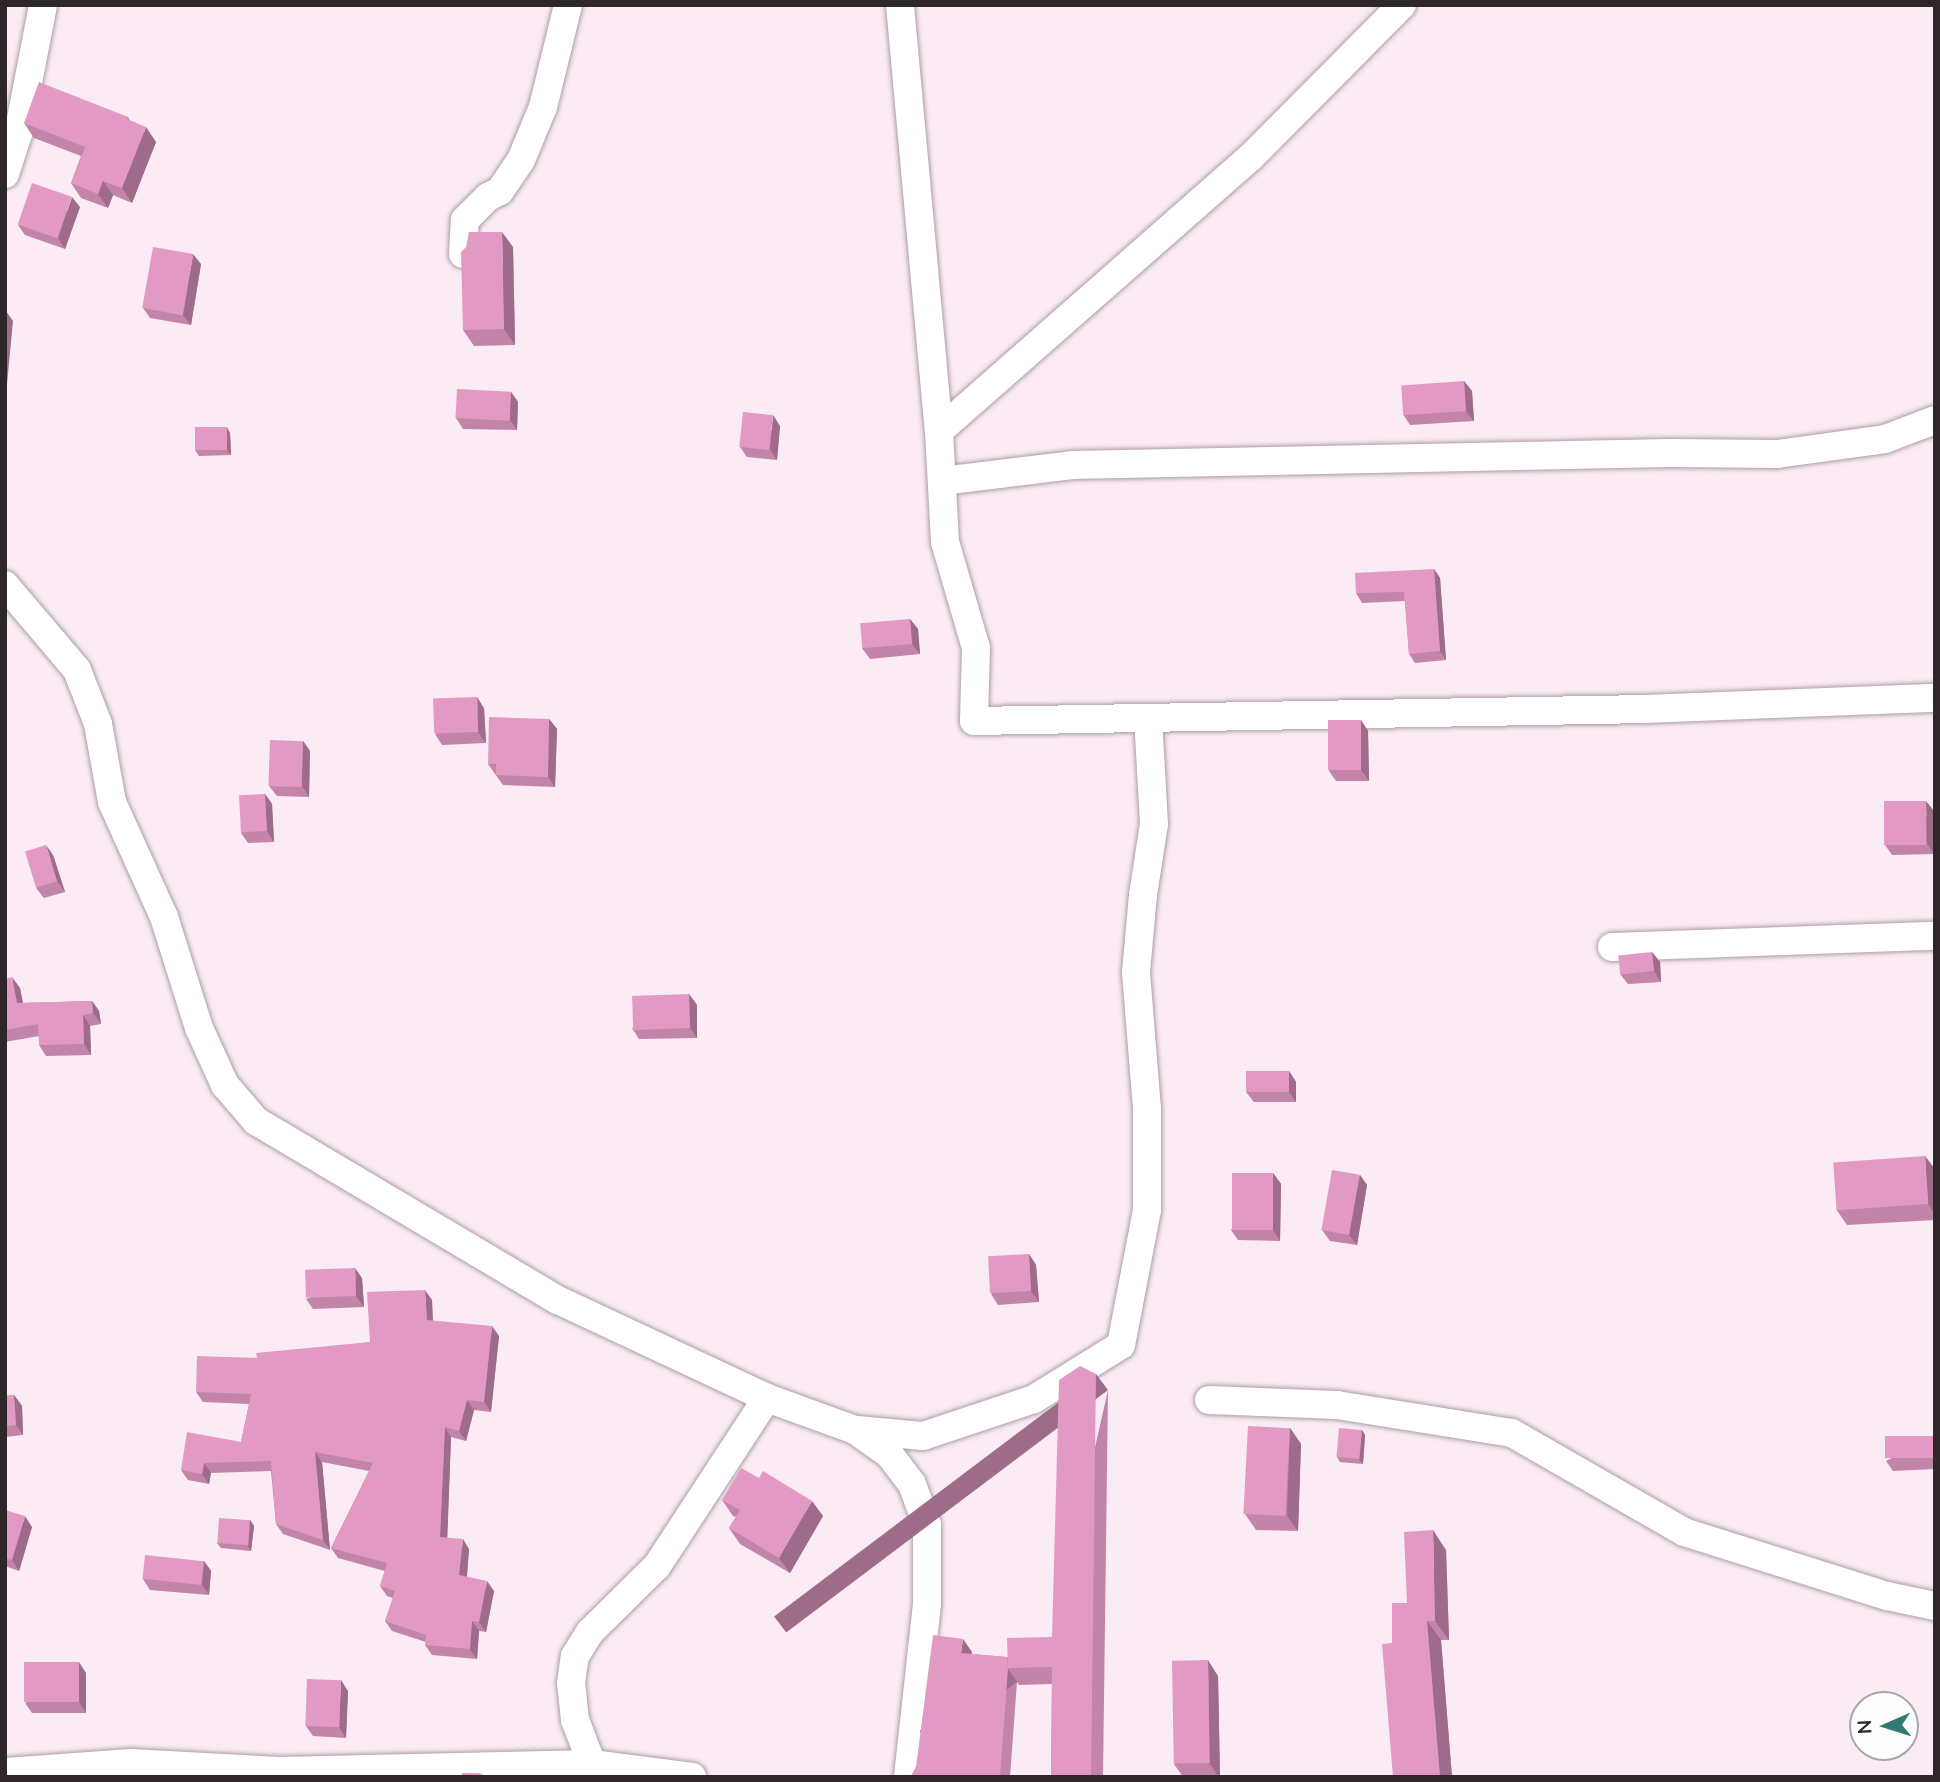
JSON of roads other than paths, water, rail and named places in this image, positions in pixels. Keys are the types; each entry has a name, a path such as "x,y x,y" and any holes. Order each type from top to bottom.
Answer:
{"street":[{"path":"5,174 19,134 43,5"},
{"path":"463,254 465,220 488,197 500,191 521,160 543,107 568,5"},
{"path":"900,5 939,431 945,542 976,648 974,721 1645,709 1935,698"},
{"path":"939,431 1251,157 1402,5"},
{"path":"942,481 1072,465 1670,453 1777,454 1885,439 1935,420"},
{"path":"5,585 77,670 98,724 112,802 164,916 199,1028 225,1086 256,1121 558,1300 767,1398 855,1430 923,1436 1034,1399 1121,1345 1147,1210 1147,1109 1136,972 1143,895 1154,824 1148,718"},
{"path":"1612,947 1935,936"},
{"path":"592,1764 575,1720 571,1683 575,1656 590,1632 657,1566 767,1398"},
{"path":"1209,1400 1337,1405 1512,1433 1684,1532 1887,1596 1935,1606"},
{"path":"855,1430 890,1455 912,1484 927,1525 927,1604 908,1777"},
{"path":"5,1772 131,1763 279,1771 592,1764 692,1777"}]}
